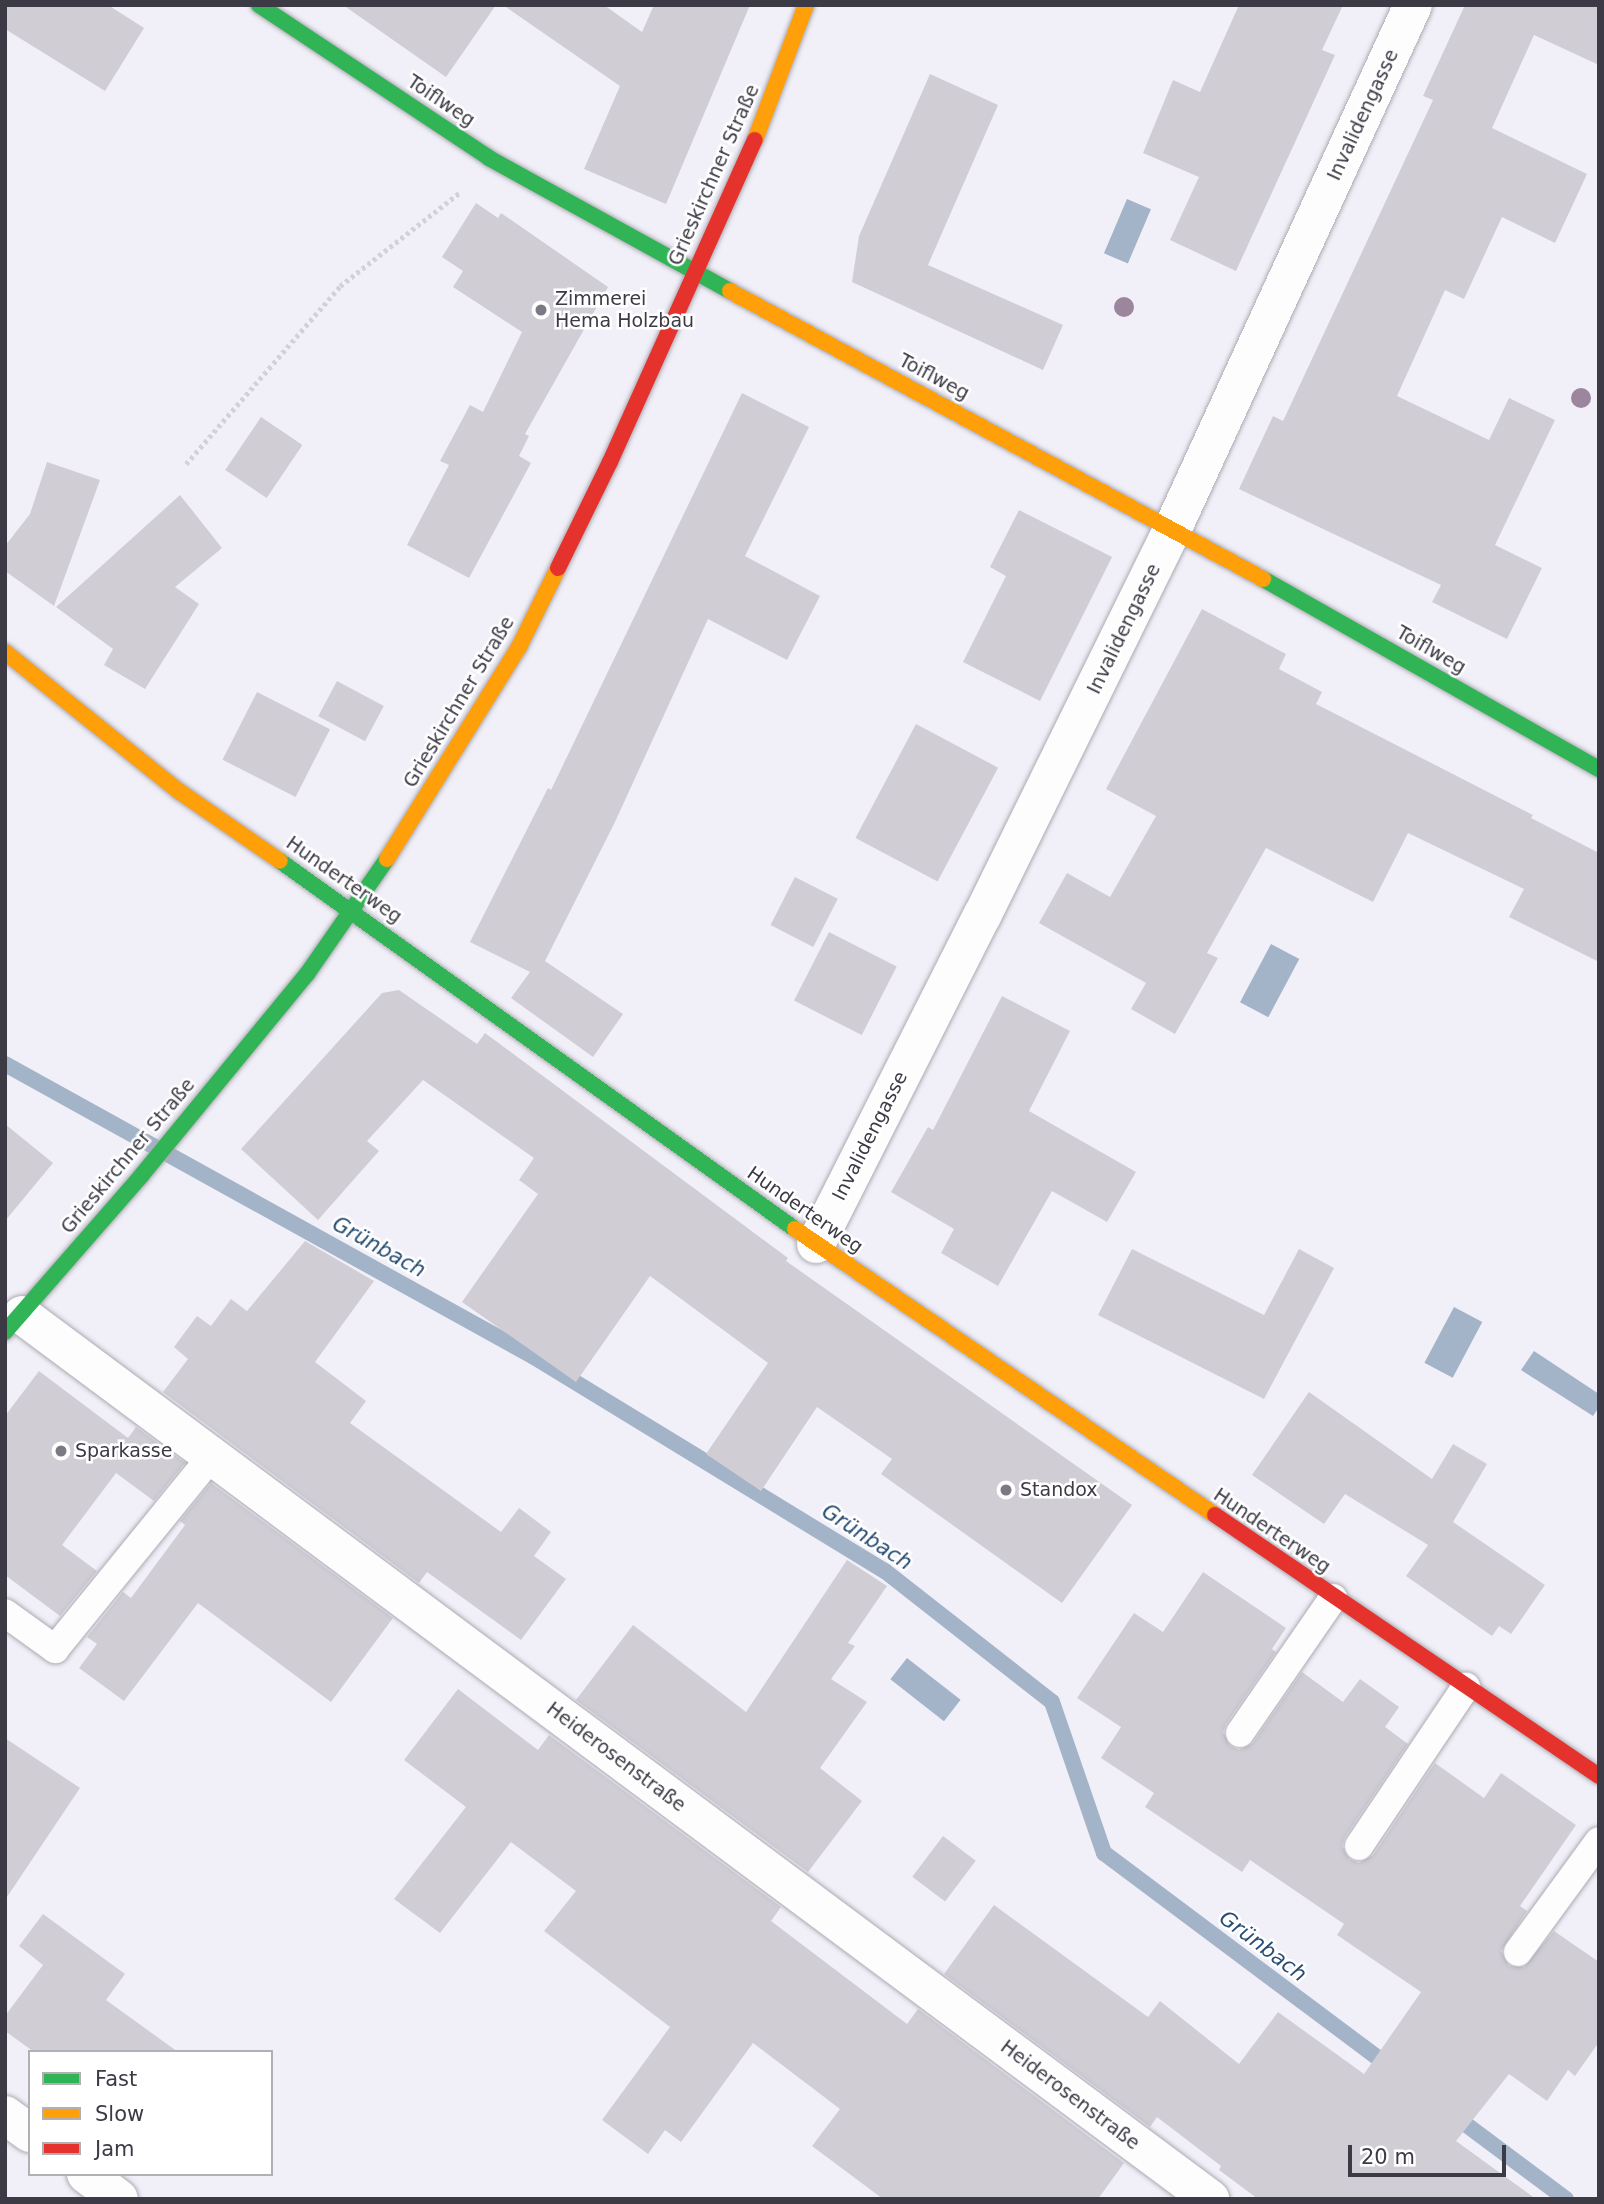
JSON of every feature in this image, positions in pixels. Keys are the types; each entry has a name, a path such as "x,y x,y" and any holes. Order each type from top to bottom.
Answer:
{"street":[{"name":"Toiflweg","path":"259,5 489,158 694,272 1173,528 1599,769"},
{"name":"Grieskirchner Straße","path":"13,1323 189,1118 353,911 417,814 519,647 610,462 754,142 806,5"},
{"name":"Invalidengasse","path":"816,1244 982,916 1173,528 1413,5"},
{"name":"Hunderterweg","path":"5,652 180,792 353,911 816,1244 1599,1776"},
{"name":"Heiderosenstraße","path":"13,1323 212,1456 1210,2199"},
{"path":"5,2115 28,2132"},
{"path":"89,2176 119,2199"}],"lane":[{"path":"5,1613 54,1649 212,1456"},
{"path":"1240,1734 1334,1598"},
{"path":"1359,1846 1466,1687"},
{"path":"1518,1952 1599,1841"}],"path":[{"path":"186,464 340,286 455,197 489,158"}],"water":[{"path":"1127,199 1151,209 1128,263 1104,253"},
{"path":"1271,944 1299,959 1268,1017 1240,1002"},
{"path":"1454,1307 1482,1322 1453,1378 1424,1363"},
{"path":"1534,1351 1599,1394 1599,1407 1593,1416 1521,1370"},
{"path":"907,1658 961,1700 944,1721 890,1679"}],"building":[{"path":"5,5 108,5 144,28 105,91 5,29"},
{"path":"343,5 496,5 446,77"},
{"path":"503,5 604,5 642,32 654,5 750,5 666,204 584,169 620,86"},
{"path":"1239,5 1343,5 1322,50 1335,55 1236,271 1170,240 1199,177 1143,153 1173,80 1200,92"},
{"path":"1465,5 1599,5 1599,65 1534,35 1492,128 1587,174 1555,243 1502,217 1464,299 1445,290 1397,396 1489,440 1509,398 1555,420 1495,545 1542,568 1507,639 1432,602 1441,585 1239,489 1273,416 1283,421 1433,100 1423,96"},
{"path":"930,74 998,105 928,265 1063,325 1043,370 852,282 859,236"},
{"path":"476,203 498,218 501,213 608,287 525,434 529,436 519,456 531,463 469,578 407,545 449,465 440,461 470,405 483,412 522,332 453,287 463,271 442,257"},
{"path":"742,393 809,427 745,556 820,596 787,660 708,619 615,822 545,961 623,1014 593,1057 511,998 530,972 470,942 548,788 551,790"},
{"path":"261,417 302,445 267,498 225,470"},
{"path":"47,462 100,480 54,606 5,571 5,546 30,514"},
{"path":"180,495 222,548 175,587 199,604 145,689 104,665 113,649 56,607"},
{"path":"1019,510 1112,557 1040,701 963,662 1006,576 990,567"},
{"path":"1202,609 1286,654 1279,669 1322,692 1316,704 1533,815 1531,818 1599,853 1599,962 1509,917 1524,889 1408,833 1373,902 1266,848 1207,953 1218,958 1175,1034 1131,1009 1146,983 1039,923 1067,873 1110,897 1156,816 1106,789"},
{"path":"337,681 384,706 365,741 318,716"},
{"path":"257,692 330,729 296,797 222,760"},
{"path":"916,724 998,768 938,882 855,838"},
{"path":"795,877 838,899 813,947 770,925"},
{"path":"829,932 897,967 862,1035 794,1001"},
{"path":"399,990 477,1044 485,1033 788,1258 786,1261 1132,1505 1062,1603 881,1474 892,1459 817,1407 761,1491 706,1454 768,1363 650,1276 576,1382 462,1302 538,1194 519,1180 534,1158 423,1080 367,1141 379,1151 318,1220 241,1149 382,993"},
{"path":"1002,996 1070,1031 1029,1111 1136,1172 1107,1222 1052,1191 998,1286 941,1253 954,1229 891,1192 928,1127 933,1130"},
{"path":"5,1124 53,1163 5,1221"},
{"path":"305,1241 374,1281 315,1362 366,1401 350,1423 501,1532 519,1508 551,1532 534,1556 566,1579 521,1640 427,1572 419,1583 163,1392 188,1359 174,1347 197,1316 211,1326 231,1299 247,1311"},
{"path":"1132,1249 1264,1315 1299,1249 1334,1268 1264,1399 1098,1315"},
{"name":"Sparkasse","path":"39,1371 128,1438 136,1427 185,1463 154,1501 116,1473 62,1545 97,1571 60,1616 5,1575 5,1416"},
{"path":"1309,1392 1432,1479 1453,1444 1487,1464 1453,1522 1545,1585 1511,1634 1499,1626 1492,1636 1406,1576 1428,1545 1345,1494 1324,1524 1252,1475"},
{"path":"211,1483 393,1618 331,1702 198,1603 124,1701 79,1668 97,1644 87,1637 123,1592 131,1598 185,1525 180,1521"},
{"path":"847,1560 887,1586 848,1643 855,1646 831,1679 867,1702 820,1768 862,1801 808,1872 576,1700 633,1625 746,1712"},
{"path":"1203,1572 1286,1628 1272,1649 1276,1652 1226,1724 1223,1732 1230,1746 1239,1750 1253,1743 1302,1672 1343,1702 1360,1679 1399,1707 1385,1727 1408,1744 1345,1837 1342,1846 1349,1859 1359,1863 1373,1855 1435,1763 1484,1798 1501,1773 1576,1825 1520,1906 1527,1911 1501,1951 1509,1966 1524,1967 1554,1931 1599,1962 1599,2042 1575,2076 1568,2070 1547,2101 1509,2074 1456,2141 1536,2199 1258,2199 1219,2170 1221,2166 1157,2117 1150,2127 944,1974 994,1905 1148,2017 1160,2001 1239,2064 1278,2012 1364,2074 1421,1992 1337,1935 1344,1924 1250,1860 1242,1872 1145,1807 1154,1793 1101,1758 1121,1727 1077,1698 1134,1613 1163,1632"},
{"path":"458,1689 538,1750 549,1735 781,1907 771,1921 907,2024 918,2009 1124,2163 1098,2199 883,2199 812,2146 840,2109 753,2043 681,2142 665,2130 648,2154 602,2120 670,2027 544,1931 576,1891 511,1842 440,1933 394,1899 466,1807 404,1760"},
{"path":"5,1738 80,1788 5,1900"},
{"path":"943,1836 976,1861 945,1901 912,1877"},
{"path":"43,1914 125,1974 106,2000 175,2050 31,2050 5,2031 5,2016 43,1965 19,1946"}],"waterway":[{"name":"Grünbach","path":"5,1064 534,1357 885,1571 1052,1702 1104,1853 1393,2069"},
{"name":"Grünbach","path":"1452,2114 1566,2199"}],"traffic: fast":[{"path":"259,5 489,158 730,291"},
{"path":"1263,579 1599,769"},
{"path":"5,1332 141,1176 307,974 387,859"},
{"path":"280,861 795,1229"}],"traffic: slow":[{"path":"755,140 806,5"},
{"path":"730,291 1263,579"},
{"path":"387,859 519,647 558,568"},
{"path":"5,652 180,792 280,861"},
{"path":"795,1229 1215,1515"}],"traffic: jam":[{"path":"558,568 610,462 755,140"},
{"path":"1215,1515 1599,1776"}],"place":[{"name":"Zimmerei Hema Holzbau","path":"541,310"},
{"name":"Sparkasse","path":"61,1451"},
{"name":"Standox","path":"1006,1490"}]}
